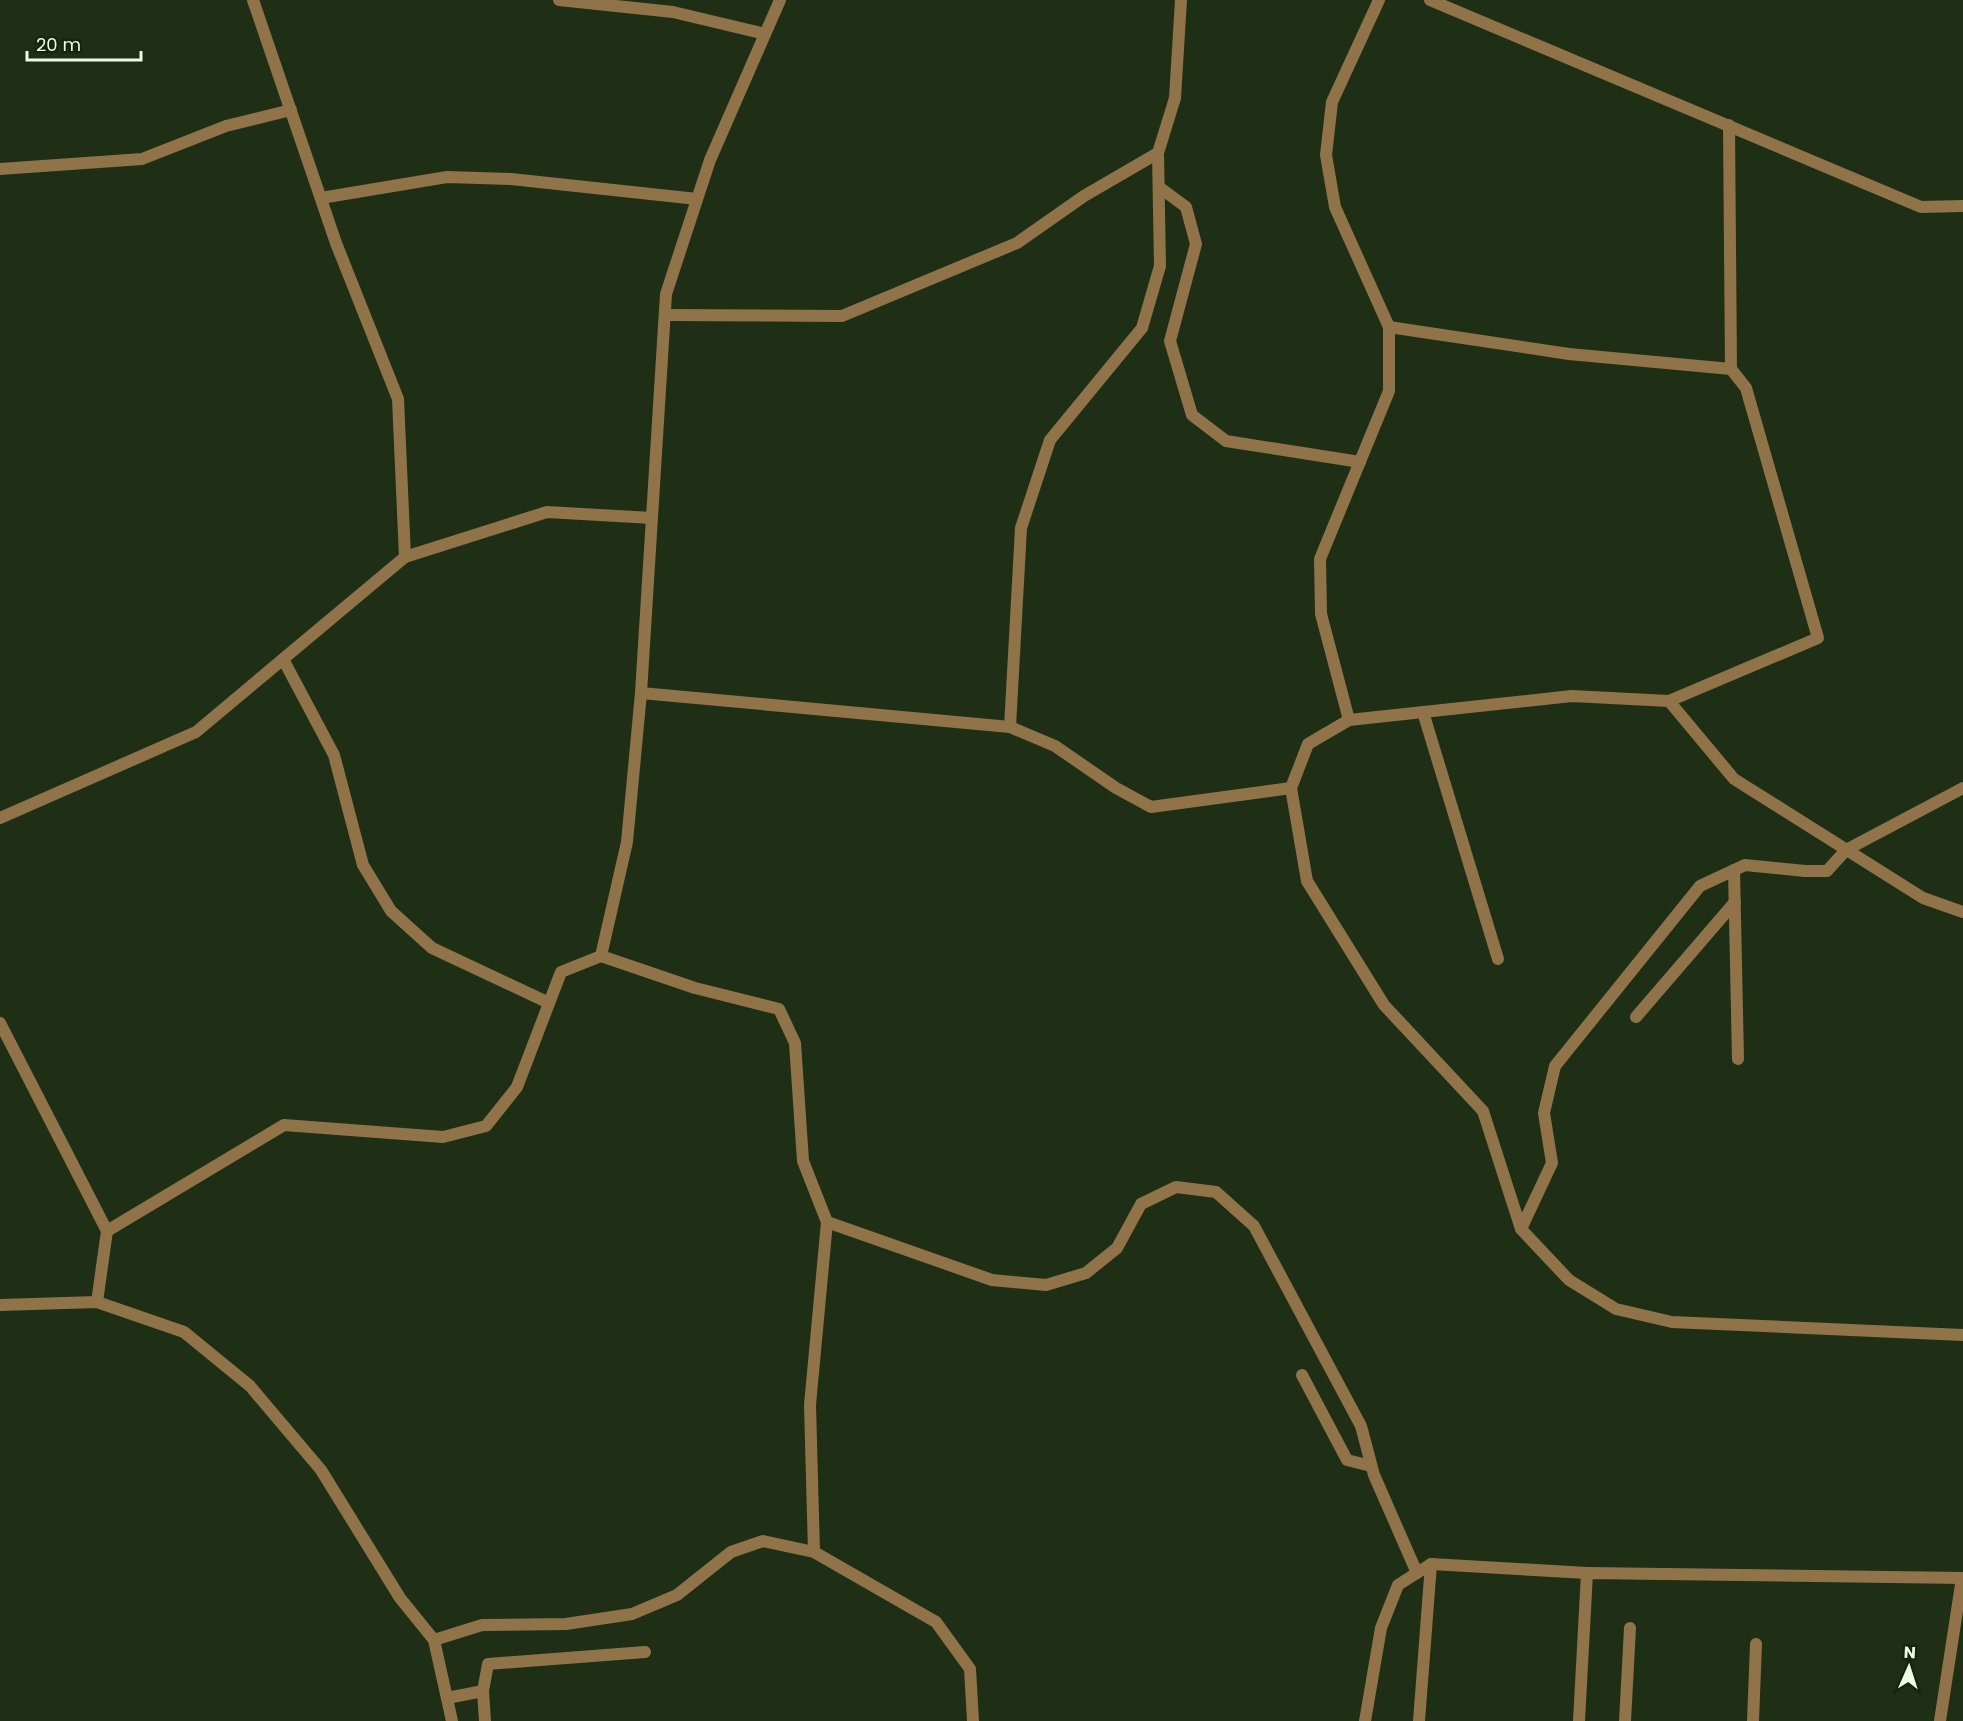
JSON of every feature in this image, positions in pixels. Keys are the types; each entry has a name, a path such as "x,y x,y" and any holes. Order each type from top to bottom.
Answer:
{"street":[{"path":"253,0 336,243 398,399 405,557"},
{"path":"560,0 673,12 765,34"},
{"path":"601,956 627,842 641,693 666,294 710,160 780,0"},
{"path":"1010,727 1021,528 1050,440 1142,328 1160,266 1158,153 1175,98 1181,0"},
{"path":"1349,720 1321,614 1320,559 1389,391 1389,327 1335,207 1326,155 1332,102 1379,0"},
{"path":"1430,0 1921,207 1963,206"},
{"path":"0,169 142,159 226,126 291,110"},
{"path":"1729,125 1731,369 1746,388 1818,638 1669,701 1572,696 1349,720 1308,744 1291,788 1307,881 1384,1005 1483,1111 1521,1229 1569,1280 1616,1309 1672,1322 1963,1335"},
{"path":"665,315 842,316 1017,243 1084,196 1158,153"},
{"path":"321,198 447,177 511,179 697,199"},
{"path":"1158,187 1186,207 1196,244 1170,341 1192,415 1226,441 1360,462"},
{"path":"1389,327 1569,354 1731,369"},
{"path":"0,818 196,732 405,557 547,512 652,519"},
{"path":"283,659 334,755 363,865 391,911 432,948 549,1003"},
{"path":"641,693 1010,727 1055,746 1116,788 1151,807 1291,788"},
{"path":"1669,701 1734,779 1923,898 1963,912"},
{"path":"1423,712 1498,959"},
{"path":"1521,1229 1552,1163 1544,1113 1555,1066 1700,886 1745,865 1805,872 1827,871 1846,850 1963,789"},
{"path":"1734,870 1738,1059"},
{"path":"1636,1017 1735,902"},
{"path":"107,1231 284,1125 443,1137 486,1126 517,1087 561,972 601,956 695,988 778,1009 795,1043 803,1161 827,1222 810,1405 814,1552"},
{"path":"0,1023 107,1231 97,1302"},
{"path":"827,1222 992,1280 1046,1285 1086,1273 1117,1248 1140,1204 1176,1187 1216,1192 1254,1226 1361,1426 1371,1466 1418,1573"},
{"path":"0,1305 97,1302 184,1332 250,1386 321,1470 400,1598 434,1640 452,1721"},
{"path":"1302,1375 1347,1460 1371,1466"},
{"path":"434,1640 482,1625 566,1624 632,1614 677,1595 730,1552 763,1541 814,1552 936,1622 970,1669 973,1721"},
{"path":"1419,1721 1431,1564"},
{"path":"1365,1721 1381,1628 1398,1585 1431,1564 1587,1573 1962,1578 1940,1721"},
{"path":"1579,1721 1587,1573"},
{"path":"1625,1721 1630,1628"},
{"path":"1753,1721 1756,1644"},
{"path":"484,1721 483,1691 488,1664 645,1652"},
{"path":"447,1698 483,1691"}]}
